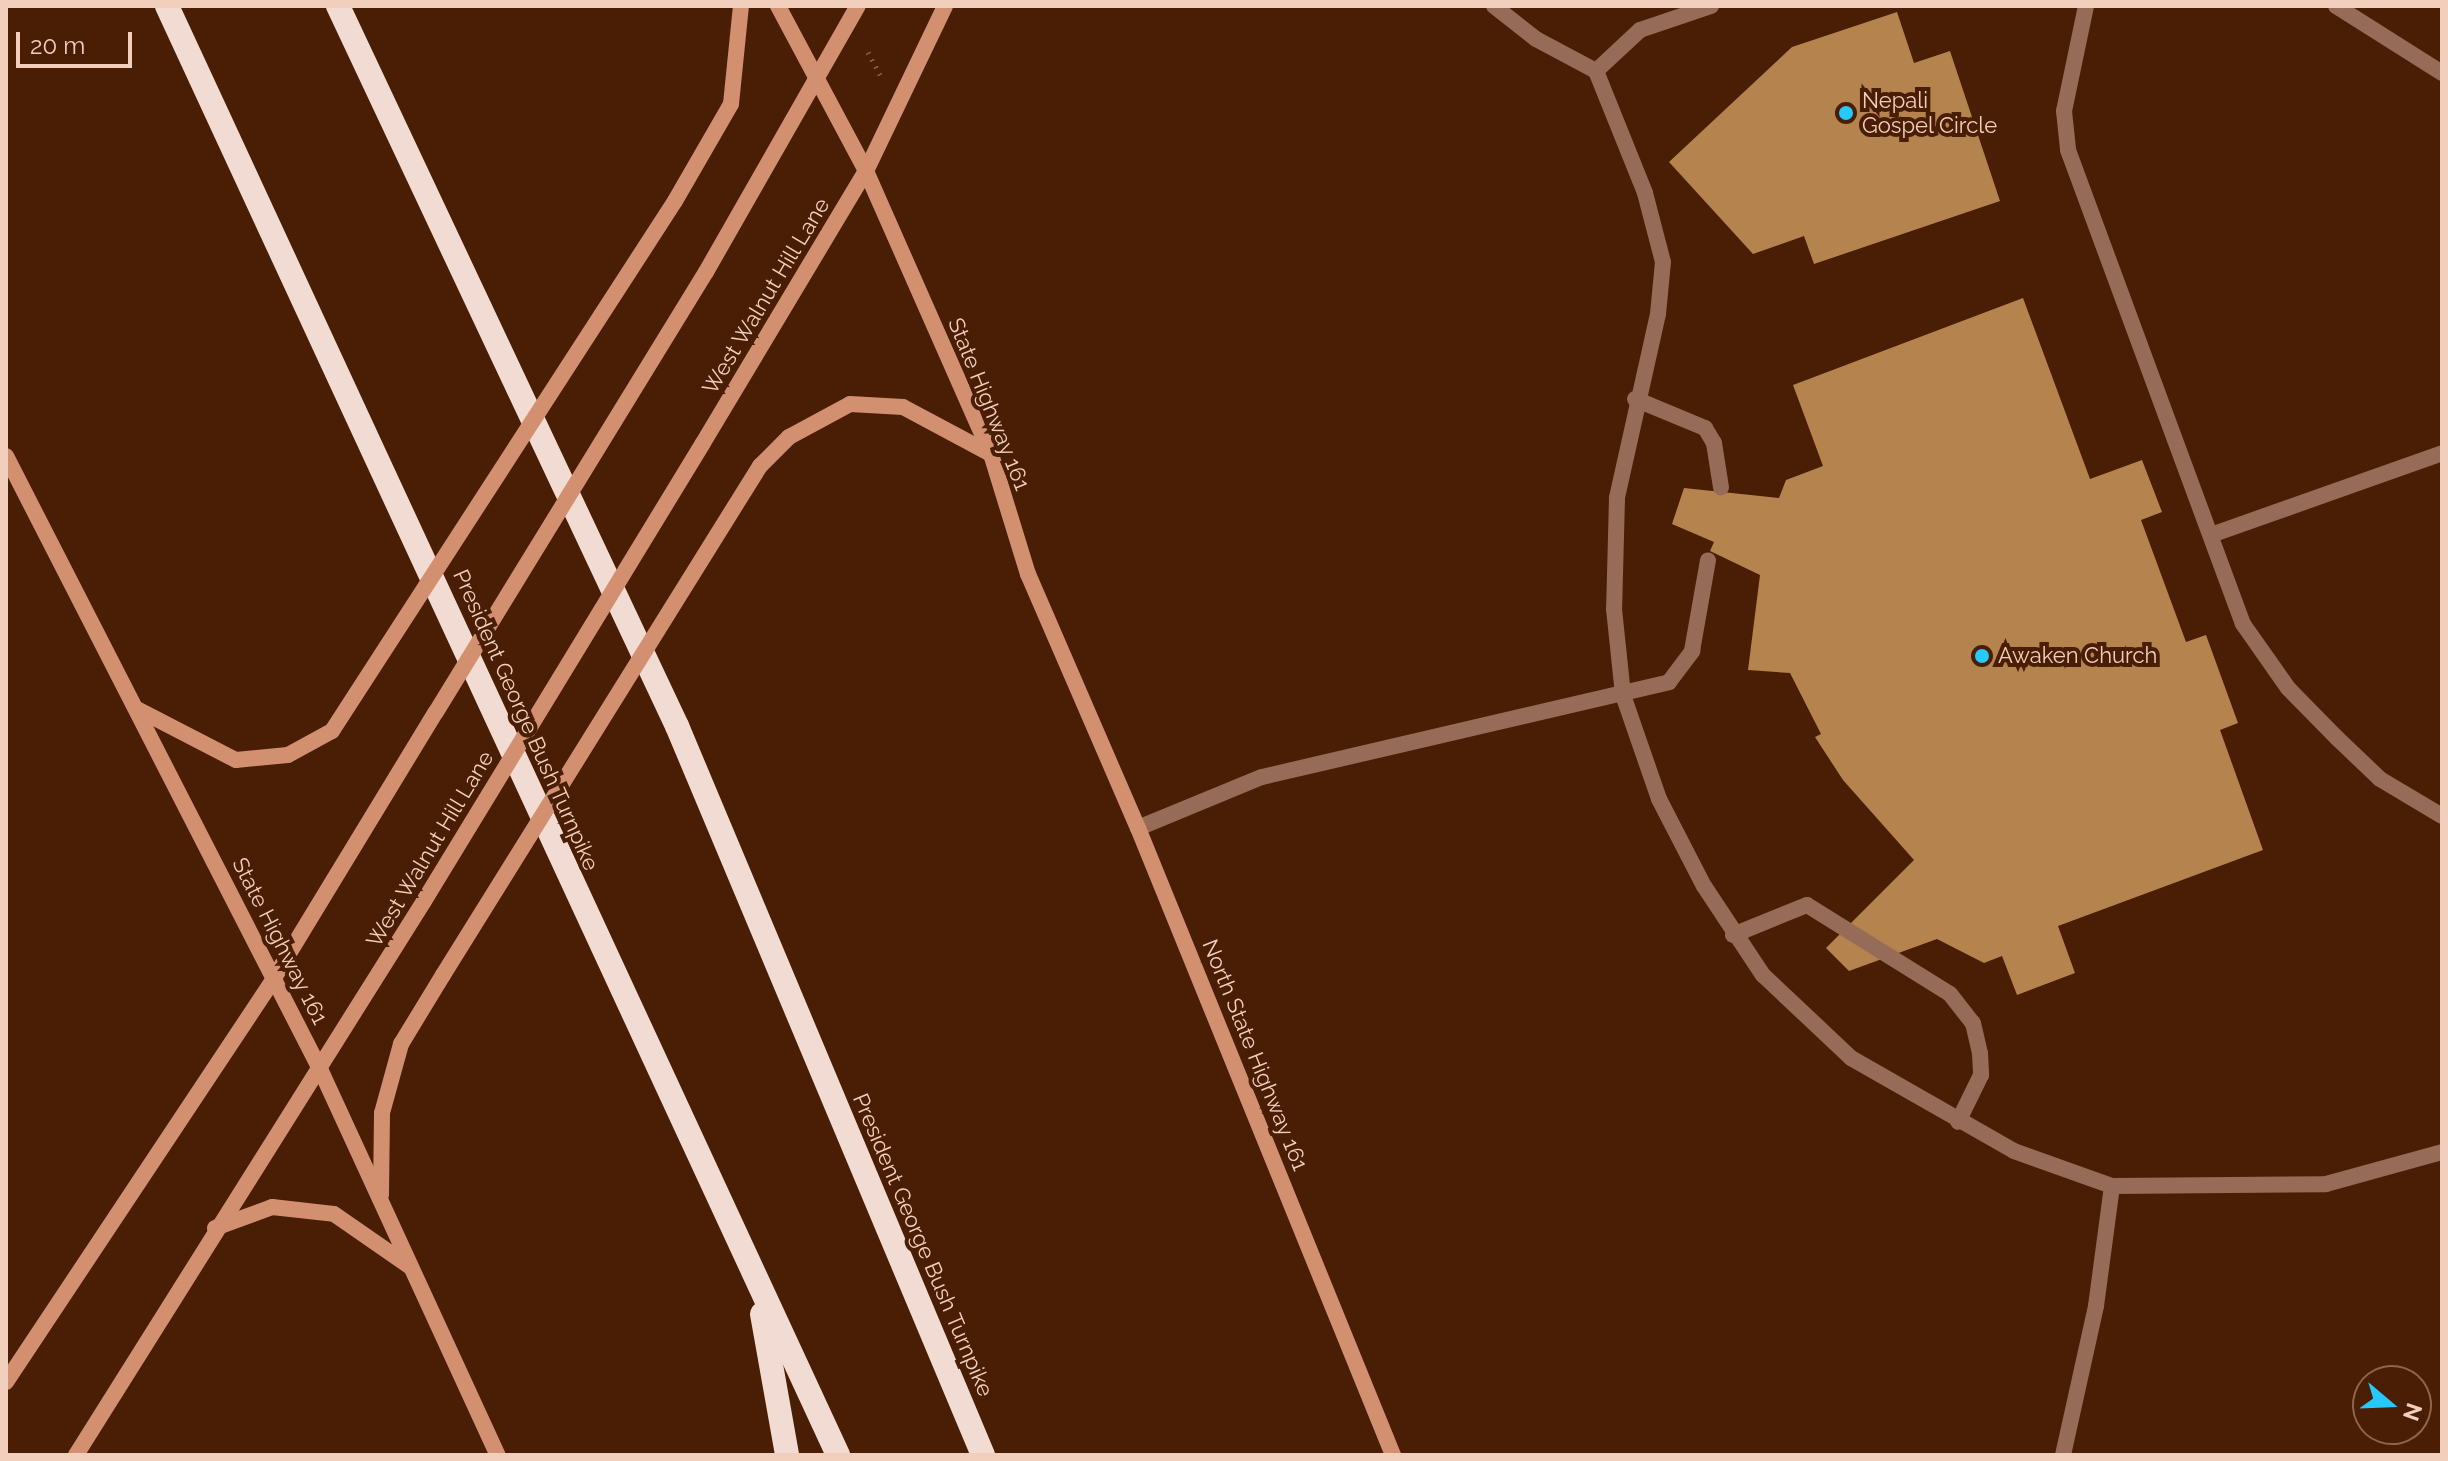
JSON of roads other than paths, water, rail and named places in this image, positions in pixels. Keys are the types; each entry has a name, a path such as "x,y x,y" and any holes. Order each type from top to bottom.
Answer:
{"highway":[{"name":"President George Bush Turnpike","path":"167,6 838,1455"},
{"name":"President George Bush Turnpike","path":"338,6 677,726 983,1455"},
{"path":"756,1280 787,1455"}],"main road":[{"path":"139,710 236,760 288,755 332,731 675,201 731,104 741,6"},
{"name":"State Highway 161","path":"778,6 819,77 866,171 991,454 1028,574 1138,828"},
{"path":"6,1382 274,978 706,272 858,6"},
{"name":"West Walnut Hill Lane","path":"76,1455 215,1228 321,1071 752,364 866,171 945,6"},
{"path":"381,1201 382,1113 397,1058 443,975 760,466 789,437 850,404 903,407 991,454"},
{"name":"State Highway 161","path":"6,456 139,710 321,1071 498,1455"},
{"name":"North State Highway 161","path":"1138,828 1393,1455"},
{"path":"215,1228 272,1207 334,1214 412,1268"}],"lane":[{"path":"1494,6 1536,39 1596,71 1645,193 1663,262 1658,314 1635,399 1617,498 1614,609 1623,695 1659,799 1733,935 1763,975 1851,1058 1958,1122 2014,1151 2112,1186 2326,1184 2442,1152"},
{"path":"1596,71 1640,30 1711,6"},
{"path":"2086,6 2064,111 2068,150 2243,624 2288,688 2380,779 2442,816"},
{"path":"2336,6 2442,73"},
{"path":"1635,399 1705,428 1714,443 1721,487"},
{"path":"2211,535 2442,453"},
{"path":"1138,828 1262,777 1669,682 1692,651 1708,560"},
{"path":"1733,935 1807,905 1950,994 1973,1023 1980,1053 1981,1075 1958,1122"},
{"path":"2063,1455 2096,1306 2112,1186"}],"place":[{"name":"Nepali Gospel Circle","path":"1846,113"},
{"name":"Awaken Church","path":"1982,656"}]}
